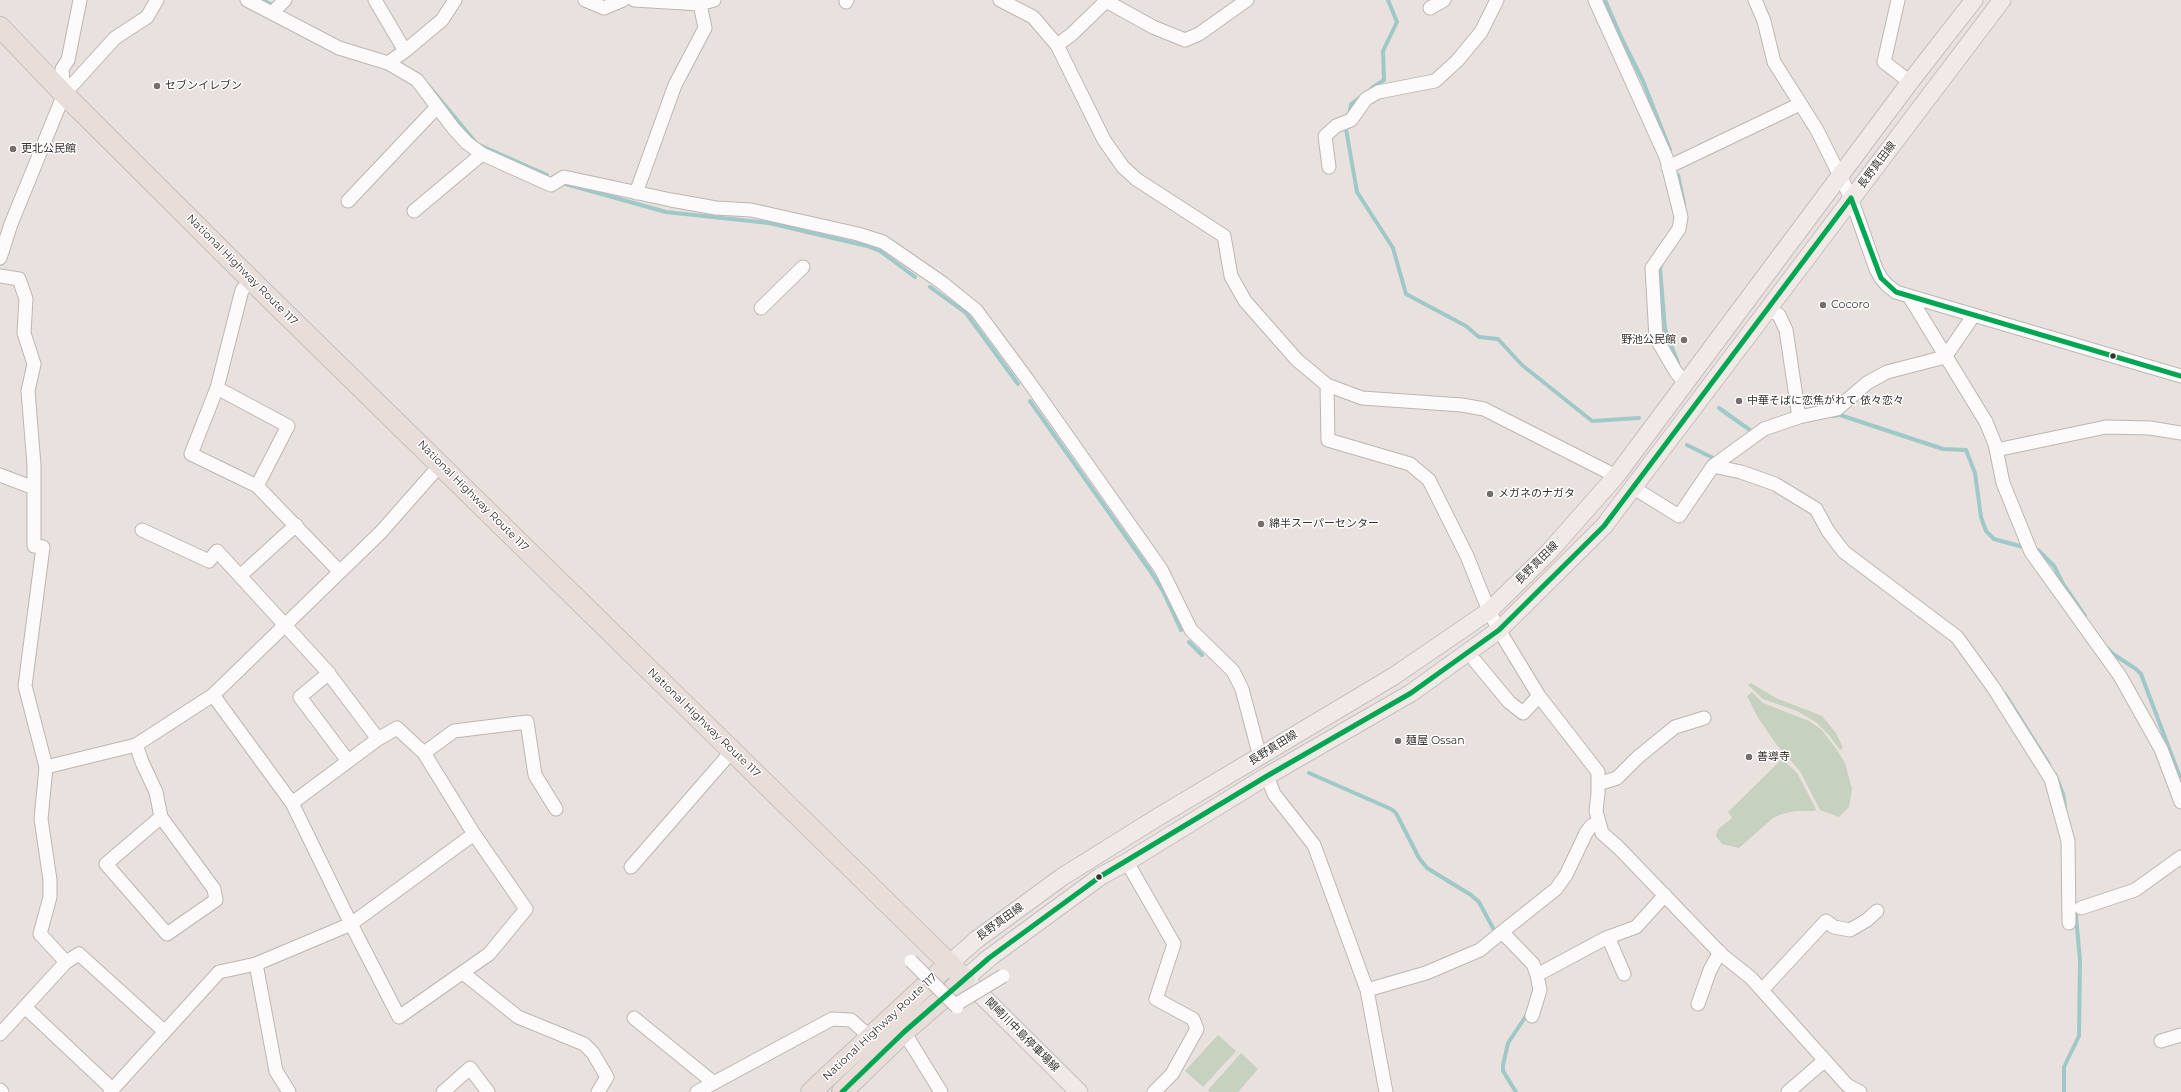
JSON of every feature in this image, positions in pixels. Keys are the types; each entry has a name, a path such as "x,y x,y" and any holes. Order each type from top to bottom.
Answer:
{"highway":[{"name":"National Highway Route 117","path":"0,27 64,94 251,280 965,979 904,1032 842,1092"},
{"name":"National Highway Route 117","path":"811,1092 950,963"}],"main road":[{"name":"長野真田線","path":"950,963 976,940 1062,877 1158,817 1260,758 1394,676 1489,611 1548,553 1616,476 1910,82 1974,0"},
{"name":"長野真田線","path":"965,979 989,958 1101,876 1127,862 1267,776 1411,693 1499,630 1604,526 2002,0"},
{"name":"関崎川中島停車場線","path":"965,979 1079,1092"}],"street":[{"path":"64,94 62,69 68,60 80,0"},
{"path":"0,258 6,223 64,94 115,38 147,17 157,0"},
{"path":"247,0 340,48 388,63 417,80 454,129 482,154 551,185 564,177 636,193 716,208 758,212 808,222 883,242 941,282 976,310 1027,379 1161,569 1191,630 1233,671 1242,689 1260,758"},
{"path":"272,13 285,0"},
{"path":"375,0 405,51"},
{"path":"388,63 405,51 442,20 455,0"},
{"path":"585,0 604,8 623,0"},
{"path":"634,0 700,4 714,0"},
{"path":"1000,0 1033,17 1057,45 1104,140 1123,167 1136,179 1224,236 1231,276 1245,301 1297,360 1327,385 1362,398 1462,405 1484,410 1616,476"},
{"path":"1057,45 1072,34 1106,1 1153,27 1185,40 1199,34 1247,0"},
{"path":"1430,8 1444,0"},
{"path":"1329,167 1324,136 1336,126 1351,120 1366,98 1378,92 1435,80 1457,61 1481,32 1497,0"},
{"path":"1595,0 1668,167 1681,217 1679,229 1652,268 1656,338 1676,372 1686,384"},
{"path":"1755,0 1764,21 1774,62 1800,104 1851,198 1881,278 1896,292 2181,376"},
{"path":"1898,0 1884,62 1910,82"},
{"path":"636,193 675,85 705,28 700,4"},
{"path":"1668,167 1800,104"},
{"path":"348,201 437,107"},
{"path":"414,211 482,154"},
{"path":"761,308 803,267"},
{"path":"0,276 19,279 26,299 24,333 34,364 28,391 34,465 34,546 43,547 25,686 46,767 41,819 50,880 50,897 40,934 66,962"},
{"path":"251,280 242,290 218,388 191,454 257,486 340,572"},
{"path":"1909,296 1986,422 1996,450 2003,483 2031,552 2120,676 2161,750 2181,802"},
{"path":"1768,309 1779,315 1786,330 1799,417"},
{"path":"1634,488 1679,516 1713,466 1764,429 1799,417 1837,409 1867,383 1887,372 1945,357 1974,315"},
{"path":"1327,385 1328,440 1410,464 1429,480 1467,556 1489,611 1499,630 1539,696 1598,772 1596,811 1602,834 1618,847 1720,952 1751,978 1847,1085 1860,1092"},
{"path":"218,388 288,426 257,486"},
{"path":"1996,450 2106,427 2150,428 2181,433"},
{"path":"46,767 136,745 213,695 381,532 440,464"},
{"path":"1713,466 1741,472 1775,484 1816,509 1828,531 1844,552 1957,637 1993,687 2051,779 2068,841 2069,923"},
{"path":"0,475 34,488"},
{"path":"240,576 296,525"},
{"path":"142,530 209,561 218,551 284,626 329,673 378,739"},
{"path":"1475,661 1509,702 1523,713 1539,696"},
{"path":"329,673 300,696 348,762"},
{"path":"213,695 292,803 351,924 399,1017 489,954 526,909 474,834 424,753 397,728 378,739 292,803"},
{"path":"1598,784 1618,778 1638,757 1675,727 1704,718"},
{"path":"424,753 454,731 527,722 536,776 556,809"},
{"path":"136,745 156,792 161,817 214,889 216,900 167,934 106,864 161,817"},
{"path":"631,867 732,751"},
{"path":"1267,776 1274,794 1314,845 1367,990 1386,1092"},
{"path":"1367,990 1426,973 1480,950 1556,889 1566,875 1586,833 1591,826 1598,822"},
{"path":"25,1007 111,1091 219,972 256,964 351,924 474,834"},
{"path":"2081,908 2135,890 2181,857"},
{"path":"1127,862 1174,944 1156,999 1193,1019 1197,1030 1172,1074 1154,1092"},
{"path":"1537,975 1608,937 1636,927 1665,895"},
{"path":"1762,990 1826,921 1834,927 1850,930 1867,920 1877,911"},
{"path":"1502,932 1533,964 1537,975 1540,990 1532,1016"},
{"path":"1608,937 1624,974"},
{"path":"1698,1004 1710,970 1720,952"},
{"path":"0,1034 66,962 79,954 165,1032"},
{"path":"911,962 956,1006 1003,976"},
{"path":"256,964 276,1071 289,1092"},
{"path":"463,972 518,1017 584,1044 592,1053 607,1077 598,1092"},
{"path":"634,1018 714,1083"},
{"path":"697,1092 832,1019 851,1020 870,1036"},
{"path":"904,1032 941,1092"},
{"path":"2161,1041 2181,1036"},
{"path":"1788,1092 1824,1061"},
{"path":"443,1092 470,1068 488,1092"}],"green space":[{"path":"1751,683 1776,698 1822,716 1836,733 1843,748 1840,750 1829,735 1816,722 1797,711 1763,699 1748,685"},
{"path":"1752,692 1763,703 1809,721 1822,730 1837,750 1845,763 1852,789 1849,807 1839,817 1820,810 1800,771 1776,744 1757,716 1747,696"},
{"path":"1782,759 1797,773 1816,809 1815,811 1795,811 1773,818 1739,848 1722,844 1716,836 1718,829 1732,818 1728,812"},
{"path":"1218,1035 1236,1051 1203,1087 1185,1071"},
{"path":"1241,1053 1258,1069 1238,1092 1210,1092 1208,1090"}],"waterway":[{"path":"263,0 270,4"},
{"path":"1372,88 1384,80 1383,51 1397,22 1388,0"},
{"path":"1605,0 1621,37 1643,81 1670,150"},
{"path":"428,85 477,144 547,175"},
{"path":"1349,116 1351,104 1362,96"},
{"path":"1347,124 1346,129 1357,192 1393,248 1406,294 1466,326 1479,337 1498,339 1522,365 1592,421 1639,418"},
{"path":"1678,175 1684,204"},
{"path":"562,183 666,212 769,223 867,246 880,251 915,277"},
{"path":"1662,263 1660,268 1665,329 1678,363"},
{"path":"930,287 966,313 1018,384"},
{"path":"1030,401 1151,572 1163,591 1181,630"},
{"path":"1719,408 1754,433"},
{"path":"1833,416 1840,415 1943,449 1966,450 1975,473 1981,517 1986,531 1994,539 2023,547"},
{"path":"1687,445 1717,460"},
{"path":"2038,550 2054,566 2063,584 2085,616"},
{"path":"1189,642 1202,655"},
{"path":"2107,648 2141,674 2181,780"},
{"path":"2005,694 2049,764"},
{"path":"1309,773 1391,809 1396,813 1419,858 1427,868 1471,895 1479,902 1494,930"},
{"path":"2055,774 2063,794 2065,807"},
{"path":"2064,1092 2064,1067 2079,1036 2080,960 2075,906"},
{"path":"1516,1092 1503,1071 1503,1065 1508,1043 1528,1013"}],"transit line":[{"path":"1851,198 1881,278 1896,292 2181,376"},
{"path":"842,1092 904,1032 989,958 1101,876 1267,776 1411,693 1499,630 1604,526 1851,198"}],"place":[{"name":"セブンイレブン","path":"157,86"},
{"name":"更北公民館","path":"13,149"},
{"name":"Cocoro","path":"1823,305"},
{"name":"野池公民館","path":"1684,340"},
{"name":"中華そばに恋焦がれて 依々恋々","path":"1739,401"},
{"name":"メガネのナガタ","path":"1490,494"},
{"name":"綿半スーパーセンター","path":"1261,524"},
{"name":"麺屋 Ossan","path":"1398,741"},
{"name":"善導寺","path":"1749,757"}]}
